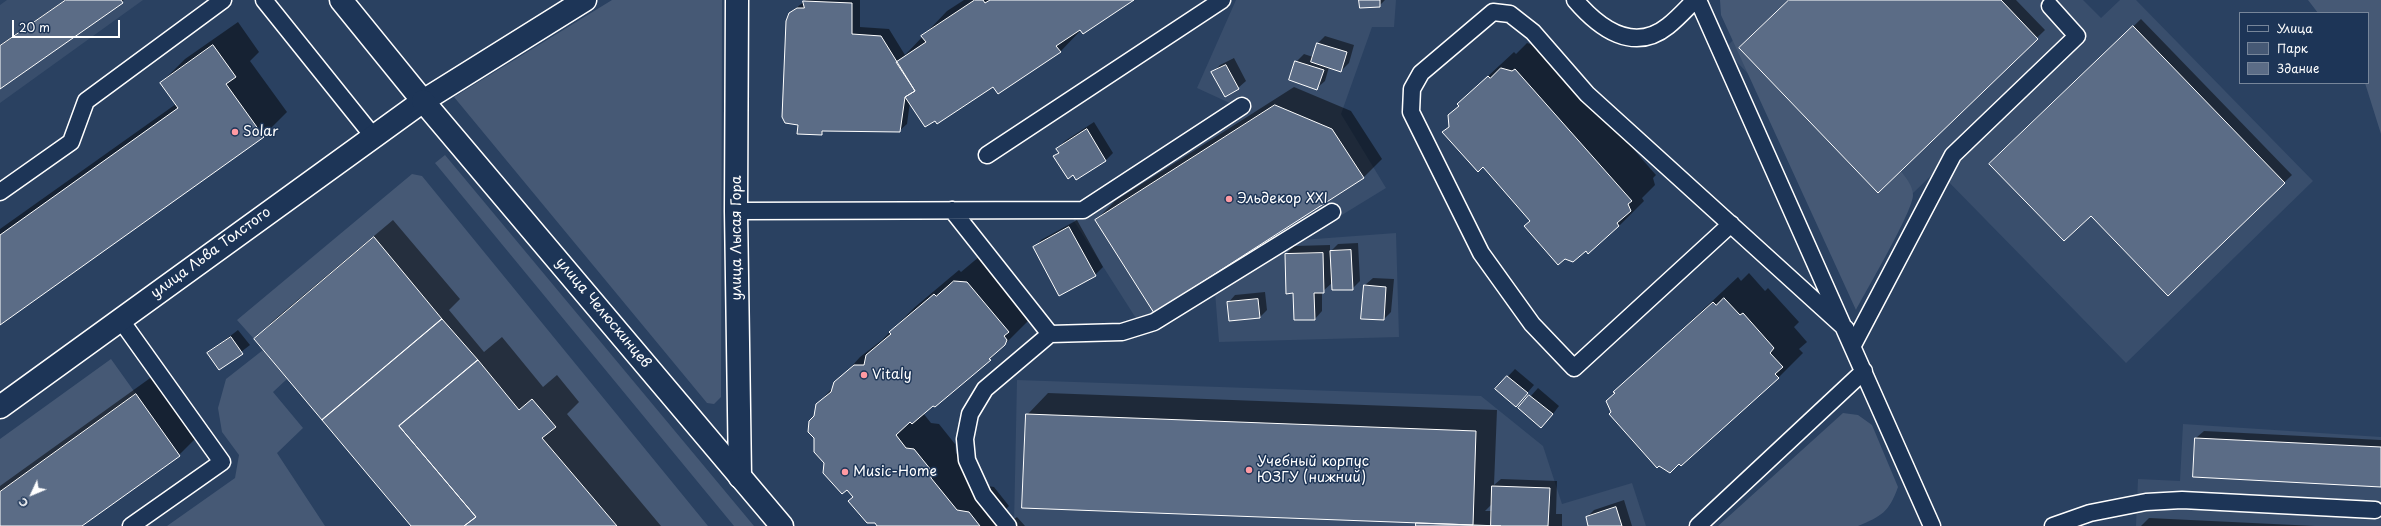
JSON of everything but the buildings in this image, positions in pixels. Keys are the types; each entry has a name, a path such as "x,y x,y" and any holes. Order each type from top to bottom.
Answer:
{"street":[{"name":"улица Челюскинцев","path":"341,0 423,101 782,526"},
{"name":"улица Льва Толстого","path":"0,407 423,101 585,0"},
{"name":"улица Лысая Гора","path":"737,0 736,211 740,476"}],"lane":[{"path":"0,192 71,142 86,101 223,0"},
{"path":"264,0 373,136"},
{"path":"986,155 1222,0"},
{"path":"1575,0 1591,18 1612,33 1632,38 1650,36 1667,27 1695,0"},
{"path":"1698,0 1846,329 1928,525"},
{"path":"1853,345 1953,155 2077,36 2050,6"},
{"path":"1731,224 1574,368 1532,324 1481,253 1410,112 1412,89 1421,73 1493,12 1510,14 1533,32 1587,94 1731,224 1846,329"},
{"path":"736,211 1083,210 1242,106"},
{"path":"952,210 1050,334"},
{"path":"1008,526 983,495 967,460 965,439 970,414 985,389 1050,334 1122,332 1154,322 1332,212"},
{"path":"120,319 222,462 131,526"},
{"path":"1698,526 1864,371"},
{"path":"2053,526 2090,513 2146,502 2182,500 2375,510"}],"shaded area":[{"path":"7,0 143,0 0,103 0,5"},
{"path":"1236,0 1396,0 1394,27 1372,27 1341,114 1386,188 1301,240 1396,233 1399,337 1219,342 1215,292 1146,334 1067,210 1234,105 1197,88"},
{"path":"1774,0 2083,0 2101,18 2120,0 2136,0 2313,181 2126,363 1937,170 1888,217 1724,49"},
{"path":"1017,380 1481,396 1543,446 1562,504 1632,483 1646,526 1016,526 1014,525"},
{"path":"2183,424 2381,437 2381,526 2136,526 2138,479 2180,481"}],"green space":[{"path":"612,0 722,0 721,397 714,404 707,403 454,97"},
{"path":"1720,0 1789,0 1739,48 1878,193 1901,171 1911,185 1913,195 1906,217 1856,310 1721,15"},
{"path":"2308,0 2381,0 2381,134 2365,84 2369,84 2369,12 2317,12"},
{"path":"445,155 754,526 734,526 435,163"},
{"path":"412,174 422,176 708,526 617,526 542,438 556,426 532,399 519,410 374,238 254,339 237,320"},
{"path":"263,350 287,379 273,392 303,428 277,453 325,526 167,526 235,478 239,455 222,432 218,408 226,379"},
{"path":"111,359 136,394 0,492 0,439"},
{"path":"1843,413 1858,415 1872,425 1898,487 1888,508 1884,512 1858,526 1718,526"}],"place":[{"name":"Solar","path":"235,132"},
{"name":"Эльдекор XXI","path":"1229,199"},
{"name":"Vitaly","path":"864,375"},
{"name":"Учебный корпус ЮЗГУ (нижний)","path":"1249,470"},
{"name":"Music-Home","path":"845,472"}]}
